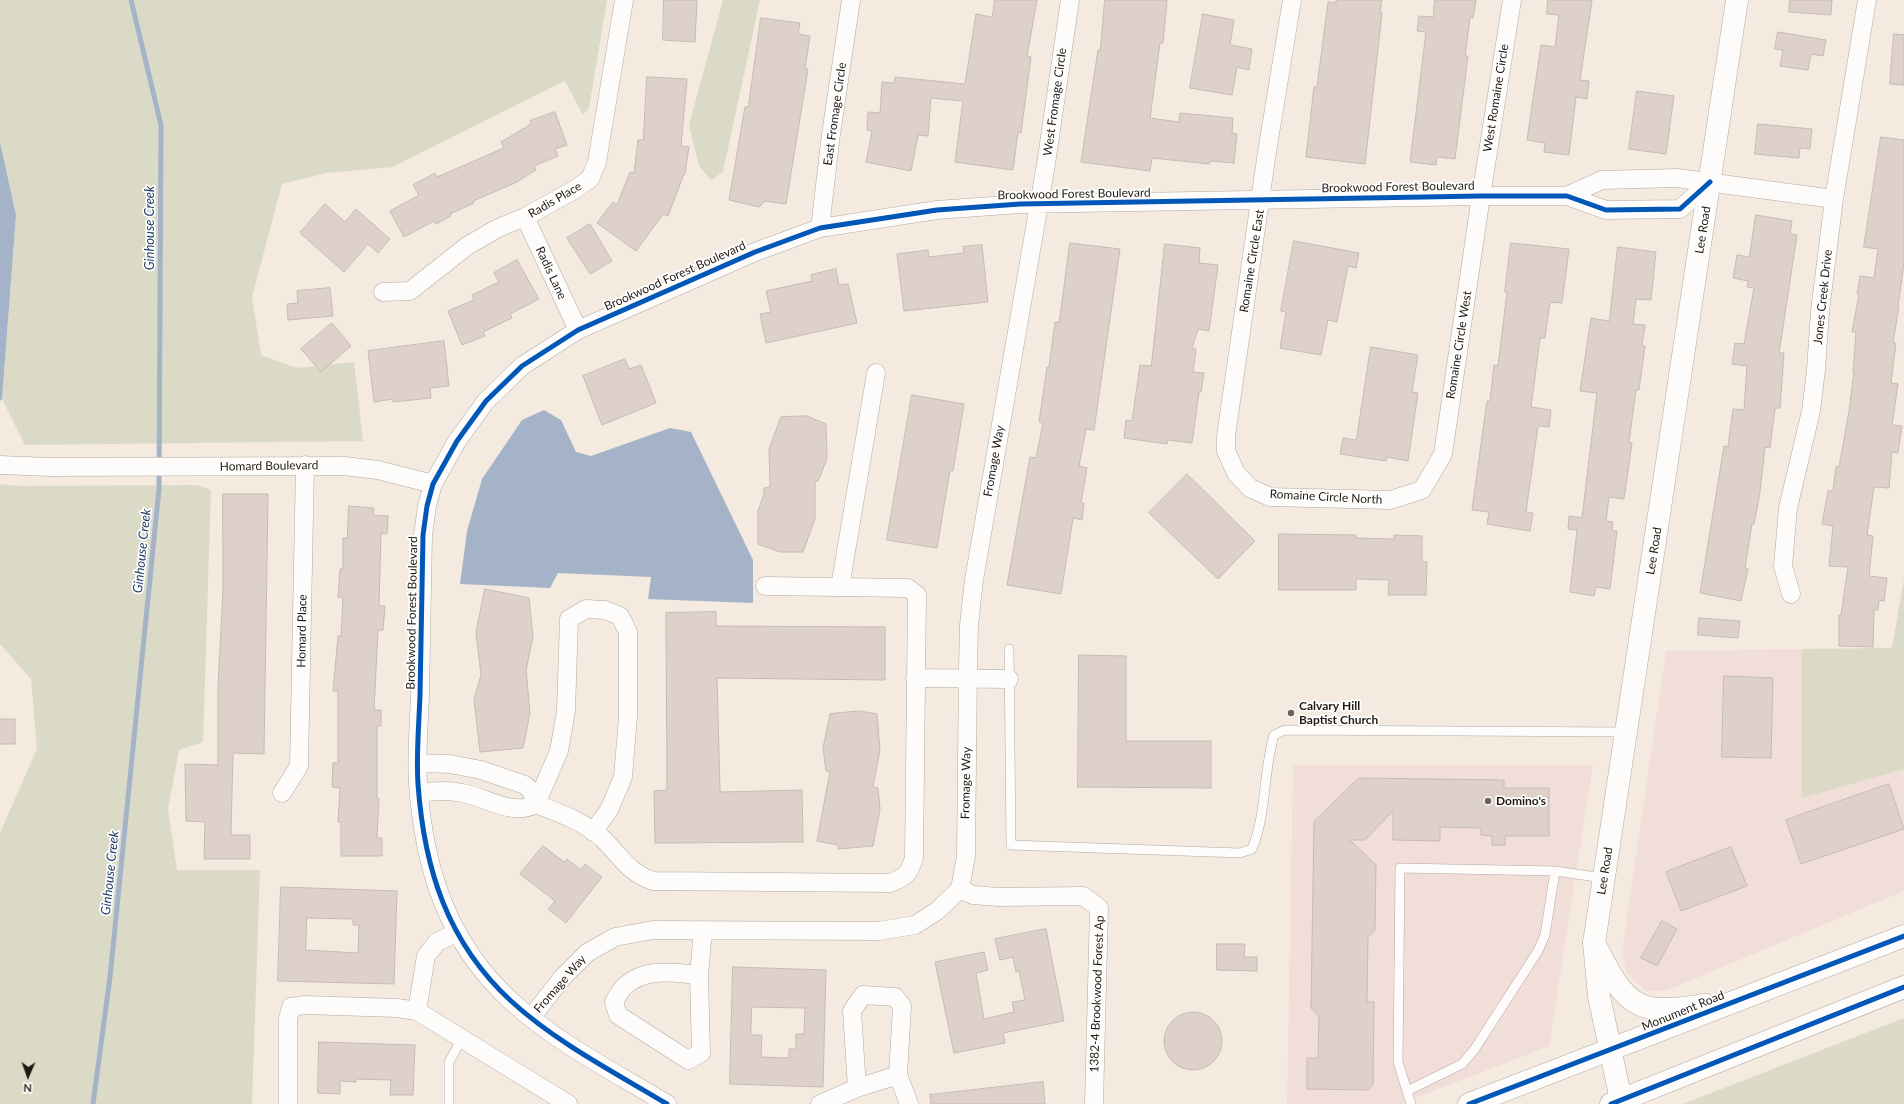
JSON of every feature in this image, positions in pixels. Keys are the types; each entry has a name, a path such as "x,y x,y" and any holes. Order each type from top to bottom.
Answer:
{"street":[{"name":"Radis Place","path":"382,292 410,291 467,246 498,228 525,217 574,190 590,179 597,162 624,0"},
{"name":"East Fromage Circle","path":"820,228 831,134 851,0"},
{"name":"West Fromage Circle","path":"1038,204 1046,164 1070,0"},
{"name":"Romaine Circle East","path":"1226,451 1227,428 1292,0"},
{"name":"West Romaine Circle","path":"1481,196 1512,0"},
{"name":"Lee Road","path":"1616,1102 1610,1051 1599,996 1594,943 1737,0"},
{"name":"Jones Creek Drive","path":"1791,594 1783,566 1788,508 1811,411 1816,370 1820,311 1834,199 1867,0"},
{"name":"Brookwood Forest Boulevard","path":"1568,196 1602,180 1677,178 1834,199"},
{"name":"Brookwood Forest Boulevard","path":"667,1104 562,1041 509,1000 477,963 456,933 443,906 432,875 423,835 418,763 423,535 427,506 433,484 457,441 486,401 522,366 578,330 755,252 820,228 937,210 1020,204 1481,196 1568,196 1606,210 1680,209 1710,182"},
{"name":"Romaine Circle West","path":"1422,490 1443,454 1481,196"},
{"name":"Fromage Way","path":"531,1018 562,978 587,953 615,937 653,930 879,931 901,928 915,925 937,912 960,889 966,856 969,625 974,580 1038,204"},
{"name":"Radis Lane","path":"525,217 578,330"},
{"path":"840,587 876,373"},
{"name":"Romaine Circle North","path":"1226,451 1236,473 1250,488 1270,496 1390,500 1422,490"},
{"name":"Homard Boulevard","path":"3,466 169,467 305,464 344,466 378,470 433,484"},
{"name":"Homard Place","path":"282,793 299,766 305,464"},
{"path":"418,763 450,764 491,773 524,785 532,792 536,804 578,821 593,832 639,876 653,881 890,883 903,879 910,871 914,858 917,595 908,588 765,586"},
{"path":"419,793 429,791 460,792 517,809 536,804 548,779 560,744 566,711 569,619 586,609 606,610 620,616 628,632 628,717 623,778 609,810 593,832"},
{"path":"915,678 1009,679"},
{"path":"484,798 491,773"},
{"name":"1382-4 Brookwood Forest Ap","path":"960,889 973,895 999,897 1083,896 1099,908 1094,1104"},
{"path":"699,975 663,972 643,975 624,987 614,1002 618,1015 688,1060 701,1053 699,975 703,930"},
{"path":"416,1011 426,956 437,942 456,933"},
{"name":"Monument Road","path":"1469,1104 1610,1051 1904,936"},
{"path":"1594,943 1619,988 1632,1000 1650,1008 1676,1008 1735,1001"},
{"path":"1616,1102 1904,987"},
{"path":"857,1088 852,1011 863,995 895,997 902,1006 898,1075 909,1104"},
{"path":"288,1104 288,1019 291,1007 305,1004 398,1008 416,1011 562,1103"},
{"path":"820,1104 857,1088 898,1075"}],"lane":[{"path":"1009,649 1011,845 1240,853 1252,849 1260,830 1272,742 1274,735 1285,730 1626,732"},
{"path":"1412,1104 1398,1062 1400,868 1555,871 1604,878"},
{"path":"1407,1090 1462,1064 1474,1050 1538,951 1543,940 1555,871"},
{"path":"449,1104 449,1062 462,1039"}],"shaded area":[{"path":"1802,649 1802,797 1904,769 1904,891 1665,991 1646,991 1627,973 1622,951 1666,651"},
{"path":"1293,765 1593,765 1549,1046 1400,1104 1287,1104"}],"green space":[{"path":"0,0 607,0 589,108 583,115 565,81 393,167 326,173 282,184 252,297 261,355 297,368 354,362 363,441 25,445 2,399 16,215 0,142"},
{"path":"723,0 760,0 723,172 711,180 699,166 689,125"},
{"path":"0,484 19,486 197,485 211,490 203,742 179,750 168,809 177,870 260,870 252,1104 0,1104 0,833 37,749 31,679 0,644"},
{"path":"1904,579 1904,769 1802,798 1802,649 1892,648"},
{"path":"1904,1018 1904,1104 1683,1104"}],"water":[{"path":"0,142 16,215 2,399 0,401"},
{"path":"544,410 561,420 576,452 591,456 670,428 691,432 753,560 753,603 648,599 651,577 558,573 550,588 460,584 467,531 482,479 522,420"}],"building":[{"path":"664,0 697,0 695,42 663,40"},
{"path":"995,0 1037,0 1027,56 1031,57 1021,133 1018,132 1013,170 955,162 963,101 931,98 928,136 918,135 911,171 866,162 872,131 867,130 868,112 880,113 882,82 894,83 895,77 965,84 976,14 992,17"},
{"path":"1105,0 1167,0 1163,43 1160,43 1150,118 1179,122 1180,113 1233,118 1232,133 1237,134 1234,163 1210,161 1209,164 1152,158 1150,171 1081,162 1098,50 1100,50"},
{"path":"1336,0 1382,0 1380,13 1382,13 1365,164 1306,157 1314,87 1317,87 1328,2 1336,3"},
{"path":"1435,0 1476,0 1473,18 1470,17 1465,56 1468,56 1455,159 1437,157 1436,165 1410,162 1426,32 1417,31 1419,16 1433,17"},
{"path":"1548,0 1592,0 1580,80 1589,81 1587,99 1576,97 1569,155 1544,152 1545,143 1527,140 1541,45 1555,47 1559,15 1547,14"},
{"path":"1790,0 1832,0 1831,15 1789,12"},
{"path":"1203,14 1234,20 1230,45 1252,49 1249,70 1237,67 1232,95 1190,88"},
{"path":"761,18 800,23 798,34 810,36 805,69 808,69 786,204 765,201 759,207 729,200 745,107 748,107"},
{"path":"1778,32 1826,40 1823,56 1811,54 1808,70 1780,66 1783,50 1775,49"},
{"path":"1894,34 1904,35 1904,85 1890,84"},
{"path":"647,77 687,79 681,146 689,147 685,174 668,216 663,214 636,251 597,223 613,202 617,205 630,172 634,173 638,140 643,140"},
{"path":"1637,91 1674,96 1666,154 1629,149"},
{"path":"555,112 567,145 555,149 558,156 534,166 536,170 515,183 473,201 474,203 450,214 451,216 436,224 434,221 404,237 390,211 419,195 413,185 435,173 437,177 504,148 501,142 531,124 530,121"},
{"path":"1758,124 1812,129 1810,149 1800,148 1799,158 1755,154"},
{"path":"1881,137 1904,140 1904,263 1893,343 1896,343 1891,383 1898,384 1892,425 1902,426 1898,453 1892,452 1889,488 1874,487 1867,535 1873,536 1869,576 1887,578 1884,601 1879,600 1878,610 1874,610 1873,647 1839,646 1839,615 1841,615 1848,567 1829,566 1833,526 1822,524 1828,491 1833,491 1836,466 1839,467 1849,411 1854,372 1856,332 1852,332 1859,294 1857,294 1860,276 1874,278 1878,249 1864,247"},
{"path":"325,204 345,222 356,209 390,239 378,253 368,244 344,272 300,233"},
{"path":"1756,215 1792,221 1790,234 1797,235 1779,353 1784,353 1780,408 1775,408 1770,448 1765,447 1760,492 1754,524 1752,524 1745,568 1748,569 1741,601 1700,593 1724,446 1728,447 1733,409 1744,410 1747,366 1732,364 1735,343 1744,344 1754,288 1747,287 1748,281 1733,278 1737,255 1749,257"},
{"path":"590,224 612,261 590,274 567,238"},
{"path":"1294,241 1359,253 1356,268 1348,266 1337,322 1328,320 1321,355 1280,348 1286,312 1281,311"},
{"path":"1070,243 1120,249 1094,430 1086,429 1079,466 1087,468 1081,503 1084,503 1082,520 1073,518 1061,594 1007,585 1030,457 1036,458 1043,423 1039,422 1047,367 1049,367 1055,322 1059,322"},
{"path":"1511,243 1569,249 1562,303 1550,302 1545,338 1540,338 1531,407 1551,410 1549,427 1538,426 1526,512 1533,513 1530,531 1487,524 1489,512 1472,510 1487,401 1490,401 1494,365 1498,366"},
{"path":"1165,244 1200,248 1199,263 1218,265 1209,331 1198,329 1192,348 1196,349 1193,372 1204,373 1201,392 1199,392 1192,443 1168,440 1167,444 1124,438 1126,420 1132,421 1140,365 1151,366"},
{"path":"982,245 988,302 904,311 897,254 928,250 929,257 964,253 963,247"},
{"path":"1618,247 1656,252 1651,300 1636,299 1633,324 1645,325 1642,345 1645,346 1639,390 1636,390 1629,442 1632,443 1624,499 1609,497 1606,521 1613,522 1612,531 1617,531 1610,589 1596,587 1594,596 1570,592 1577,530 1568,529 1569,516 1582,518 1597,393 1580,391 1591,318 1609,321"},
{"path":"517,260 539,299 510,314 512,318 483,332 485,336 462,345 448,311 474,300 472,295 499,282 494,273"},
{"path":"836,269 839,285 848,284 857,323 766,343 760,314 771,312 766,291 812,281 811,275"},
{"path":"330,288 333,316 288,320 287,304 298,303 297,291"},
{"path":"332,323 351,346 321,372 301,349"},
{"path":"444,341 449,386 430,388 431,398 393,402 393,399 374,402 368,351"},
{"path":"1371,347 1418,355 1412,392 1418,393 1408,461 1387,457 1386,461 1340,454 1343,438 1356,440"},
{"path":"625,359 629,369 641,365 656,403 602,425 583,376"},
{"path":"912,395 964,404 953,471 950,470 937,548 887,540"},
{"path":"807,416 826,424 827,459 818,481 815,481 815,519 803,552 780,552 758,544 758,511 764,494 764,488 770,487 769,449 781,417"},
{"path":"1187,474 1255,541 1218,579 1149,513"},
{"path":"223,494 268,494 264,754 233,753 231,835 250,835 250,859 204,859 205,822 186,821 185,764 218,765 218,688 223,589"},
{"path":"349,506 374,508 373,515 388,516 387,534 381,533 379,606 385,606 383,630 378,630 374,710 381,710 381,726 377,726 377,798 379,798 377,838 382,838 382,856 341,856 341,822 338,822 340,788 332,787 333,763 338,763 338,691 333,691 338,636 341,636 343,598 338,597 340,569 343,569 343,538 347,538"},
{"path":"1279,534 1356,535 1356,538 1394,539 1394,535 1422,536 1422,562 1427,562 1426,595 1388,595 1389,580 1356,579 1356,590 1279,590"},
{"path":"485,589 529,598 533,637 526,670 530,713 523,748 480,752 474,699 481,675 476,633"},
{"path":"716,612 716,626 885,627 885,680 717,678 721,792 802,790 803,842 655,843 654,791 667,790 666,613"},
{"path":"1699,618 1740,621 1738,638 1698,635"},
{"path":"1079,655 1126,656 1126,741 1211,741 1211,788 1078,787"},
{"path":"1724,676 1773,678 1771,758 1722,757"},
{"path":"859,711 877,714 880,750 873,787 878,788 880,809 873,846 838,849 838,845 817,841 830,772 826,771 823,748 830,714"},
{"path":"0,719 15,719 15,744 0,744"},
{"path":"1359,778 1504,780 1504,788 1549,788 1549,836 1505,836 1505,845 1492,845 1492,836 1481,835 1481,828 1440,827 1440,841 1393,840 1393,811 1365,840 1350,840 1376,865 1375,930 1368,937 1367,1002 1374,1002 1373,1085 1367,1090 1307,1089 1307,1058 1318,1058 1319,1016 1311,1008 1314,822"},
{"path":"1889,784 1904,829 1801,864 1786,820"},
{"path":"543,846 564,862 567,859 581,870 585,864 602,877 566,923 548,909 555,901 520,874"},
{"path":"1731,847 1747,886 1681,911 1666,872"},
{"path":"281,887 397,891 394,984 278,981","holes":["307,918 353,919 353,925 359,925 358,953 306,950"]},
{"path":"1662,921 1677,929 1657,966 1641,958"},
{"path":"1046,929 1064,1021 1003,1033 1005,1043 954,1053 935,962 984,952 988,970 976,973 984,1019 1014,1012 1012,1002 1025,1000 1019,971 1016,972 1013,957 1000,960 995,939"},
{"path":"1217,944 1245,944 1244,957 1257,957 1257,971 1217,970"},
{"path":"733,967 826,970 823,1087 730,1084","holes":["752,1007 805,1008 804,1034 796,1034 796,1049 789,1049 789,1058 761,1057 762,1035 751,1035"]},
{"path":"1193,1012 1204,1014 1217,1025 1220,1030 1222,1041 1220,1052 1209,1065 1204,1068 1193,1070 1182,1068 1169,1057 1166,1052 1164,1041 1166,1030 1177,1017 1182,1014"},
{"path":"319,1042 415,1045 413,1095 390,1095 391,1080 356,1079 356,1082 340,1081 340,1094 318,1093"},
{"path":"1043,1082 1045,1104 931,1104 930,1095"}],"waterway":[{"name":"Ginhouse Creek","path":"93,1104 110,977 159,489 161,125 131,0"}],"cycle path":[{"path":"667,1104 586,1056 547,1030 511,1001 489,978 470,954 455,929 433,874 426,845 421,815 417,762 420,695 423,535 427,506 433,484 457,441 486,401 522,366 578,330 755,252 820,228 937,210 1020,204 1481,196 1567,196 1606,210 1680,209 1710,182"},
{"path":"1469,1104 1904,936"},
{"path":"1611,1104 1904,987"}],"place":[{"name":"Calvary Hill Baptist Church","path":"1291,713"},
{"name":"Domino's","path":"1488,801"}]}
